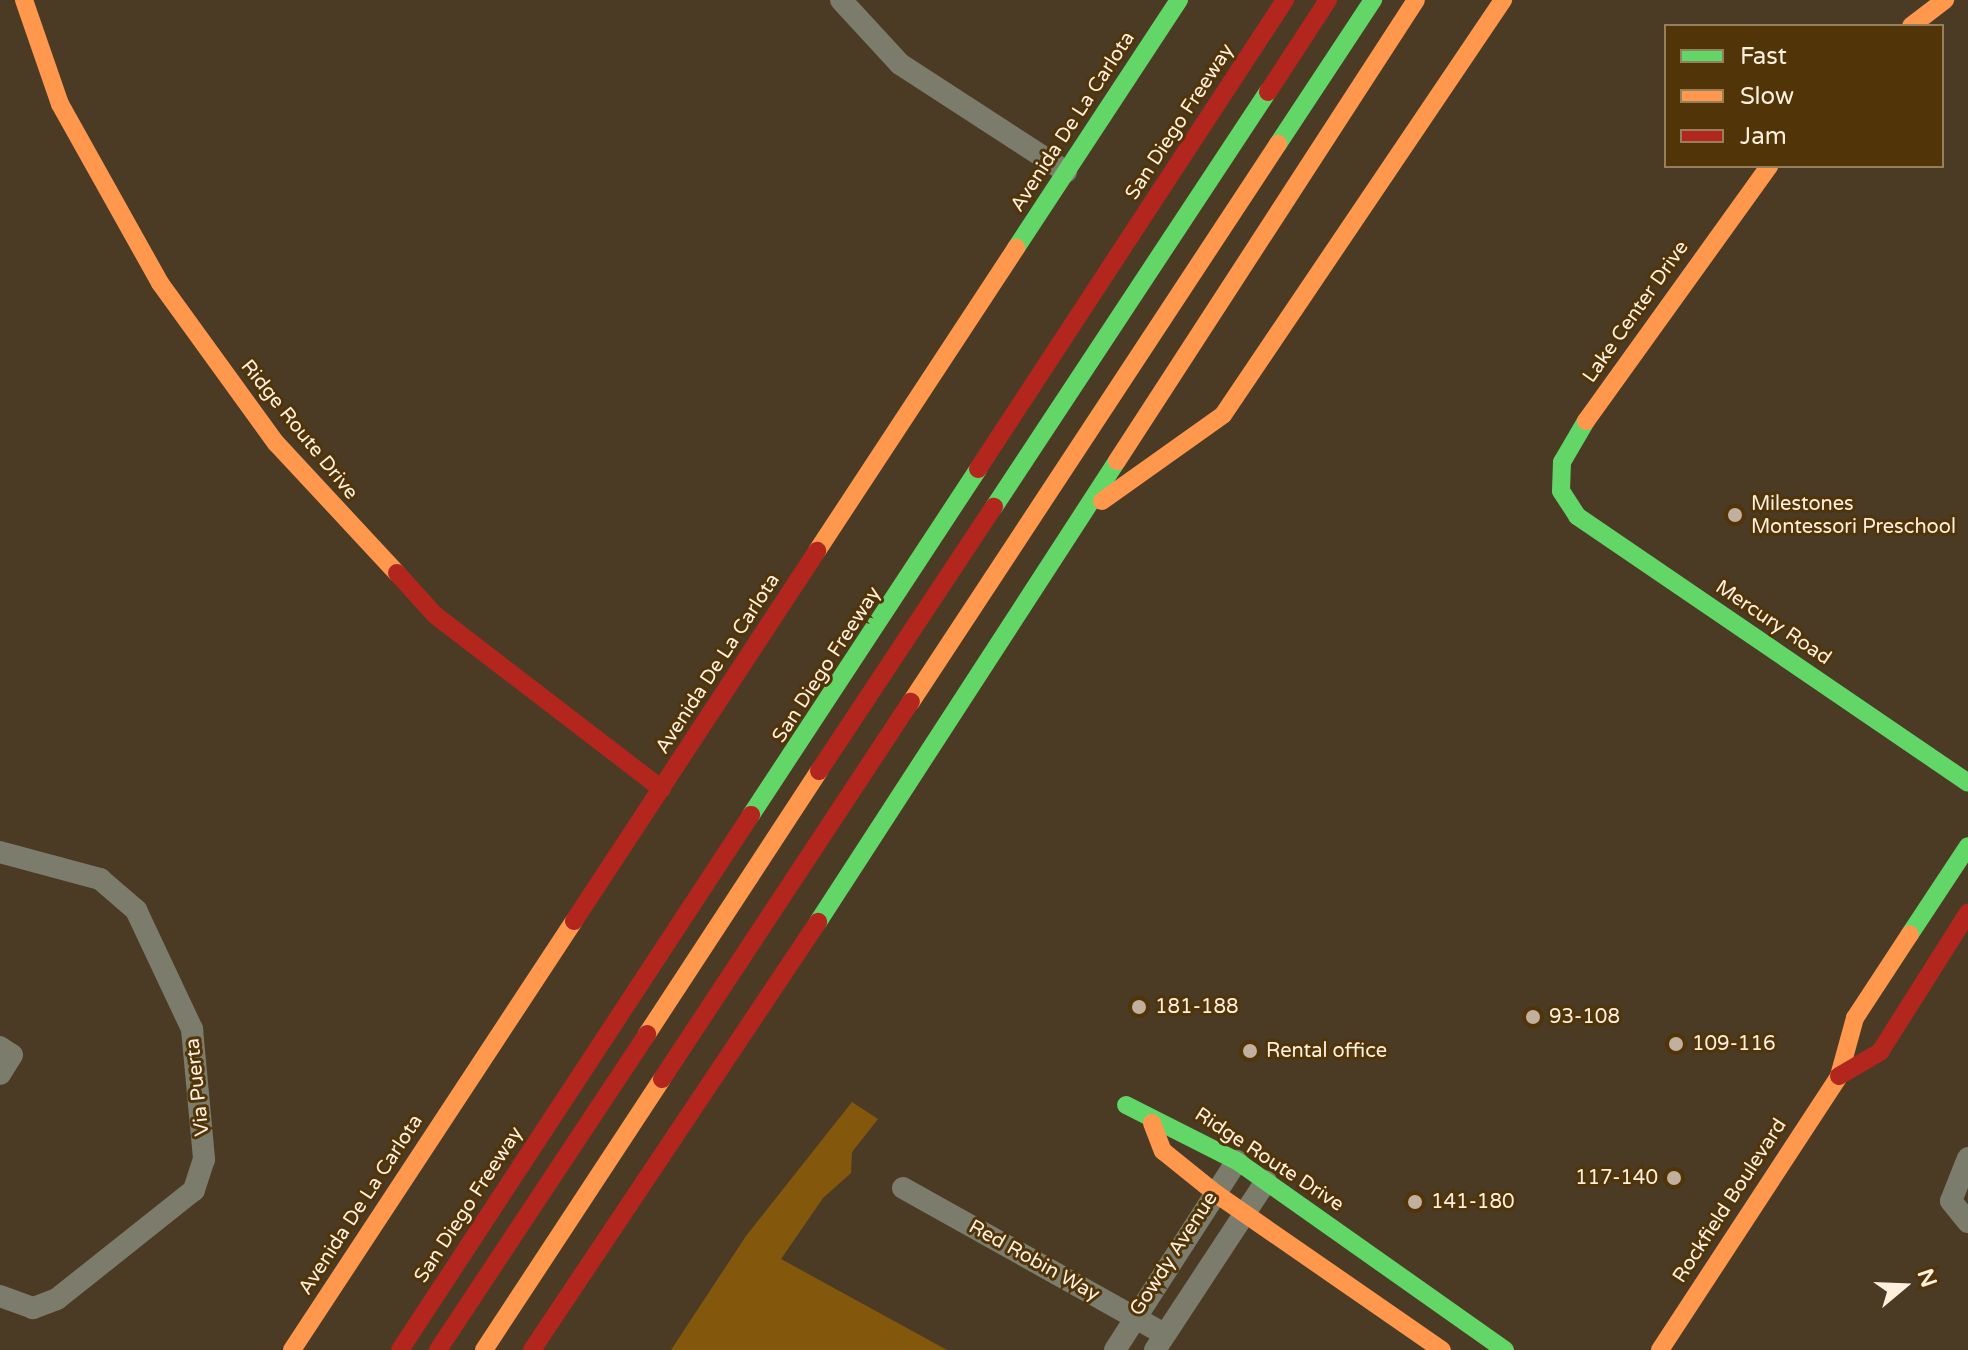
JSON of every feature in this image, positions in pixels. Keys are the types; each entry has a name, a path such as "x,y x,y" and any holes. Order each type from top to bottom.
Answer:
{"main road":[{"name":"Ridge Route Drive","path":"24,0 60,104 160,283 276,443 435,615 662,789"},
{"name":"Avenida De La Carlota","path":"292,1350 1179,0"},
{"name":"San Diego Freeway","path":"400,1350 1285,0"},
{"path":"438,1350 1328,0"},
{"path":"484,1350 1373,0"},
{"path":"532,1350 1092,509 1173,369 1416,0"},
{"path":"1092,509 1223,415 1503,0"},
{"path":"1914,24 1945,0"},
{"name":"Lake Center Drive","path":"1561,491 1562,462 1573,440 1768,168"},
{"name":"Mercury Road","path":"1561,491 1577,516 1968,783"},
{"name":"Rockfield Boulevard","path":"1660,1350 1839,1076 1855,1018 1968,846"},
{"name":"Rockfield Boulevard","path":"1839,1076 1880,1052 1968,913"},
{"path":"1126,1105 1152,1123 1163,1151 1215,1193 1442,1350"},
{"name":"Ridge Route Drive","path":"1152,1123 1179,1126 1237,1161 1505,1350"}],"street":[{"path":"841,0 900,64 1066,172"},
{"name":"Via Puerta","path":"0,852 100,879 136,910 192,1029 204,1159 194,1190 57,1299 33,1308 0,1296"},
{"path":"0,1047 12,1055 0,1074"},
{"path":"1968,1158 1951,1201 1968,1222"},
{"name":"Gowdy Avenue","path":"1115,1350 1132,1316 1237,1161"},
{"name":"Gowdy Avenue","path":"1160,1342 1266,1181"},
{"name":"Red Robin Way","path":"903,1188 1132,1316 1160,1342"}],"shaded area":[{"path":"852,1102 878,1119 852,1152 851,1173 823,1198 781,1259 947,1350 671,1350 746,1236"}],"traffic: fast":[{"path":"1016,248 1179,0"},
{"path":"1278,144 1373,0"},
{"path":"994,507 1268,92"},
{"path":"1586,421 1562,462 1561,491 1577,516 1968,783"},
{"path":"818,922 1117,461"},
{"path":"751,815 978,469"},
{"path":"1910,934 1968,846"},
{"path":"1126,1105 1237,1161 1505,1350"}],"traffic: slow":[{"path":"24,0 60,104 160,283 276,443 397,573"},
{"path":"1117,461 1416,0"},
{"path":"1102,501 1223,415 1503,0"},
{"path":"1914,24 1945,0"},
{"path":"911,702 1278,144"},
{"path":"1586,421 1768,168"},
{"path":"817,551 1016,248"},
{"path":"647,1034 819,771"},
{"path":"292,1350 574,921"},
{"path":"1660,1350 1839,1076 1855,1018 1910,934"},
{"path":"484,1350 662,1079"},
{"path":"1152,1123 1163,1151 1215,1193 1442,1350"}],"traffic: jam":[{"path":"978,469 1285,0"},
{"path":"1268,92 1328,0"},
{"path":"819,771 994,507"},
{"path":"574,921 817,551"},
{"path":"397,573 435,615 662,789"},
{"path":"662,1079 911,702"},
{"path":"400,1350 751,815"},
{"path":"1839,1076 1880,1052 1968,913"},
{"path":"532,1350 818,922"},
{"path":"438,1350 647,1034"}],"place":[{"name":"Milestones Montessori Preschool","path":"1735,515"},
{"name":"181-188","path":"1139,1007"},
{"name":"93-108","path":"1533,1017"},
{"name":"109-116","path":"1676,1044"},
{"name":"Rental office","path":"1250,1051"},
{"name":"117-140","path":"1674,1178"},
{"name":"141-180","path":"1415,1202"}]}
